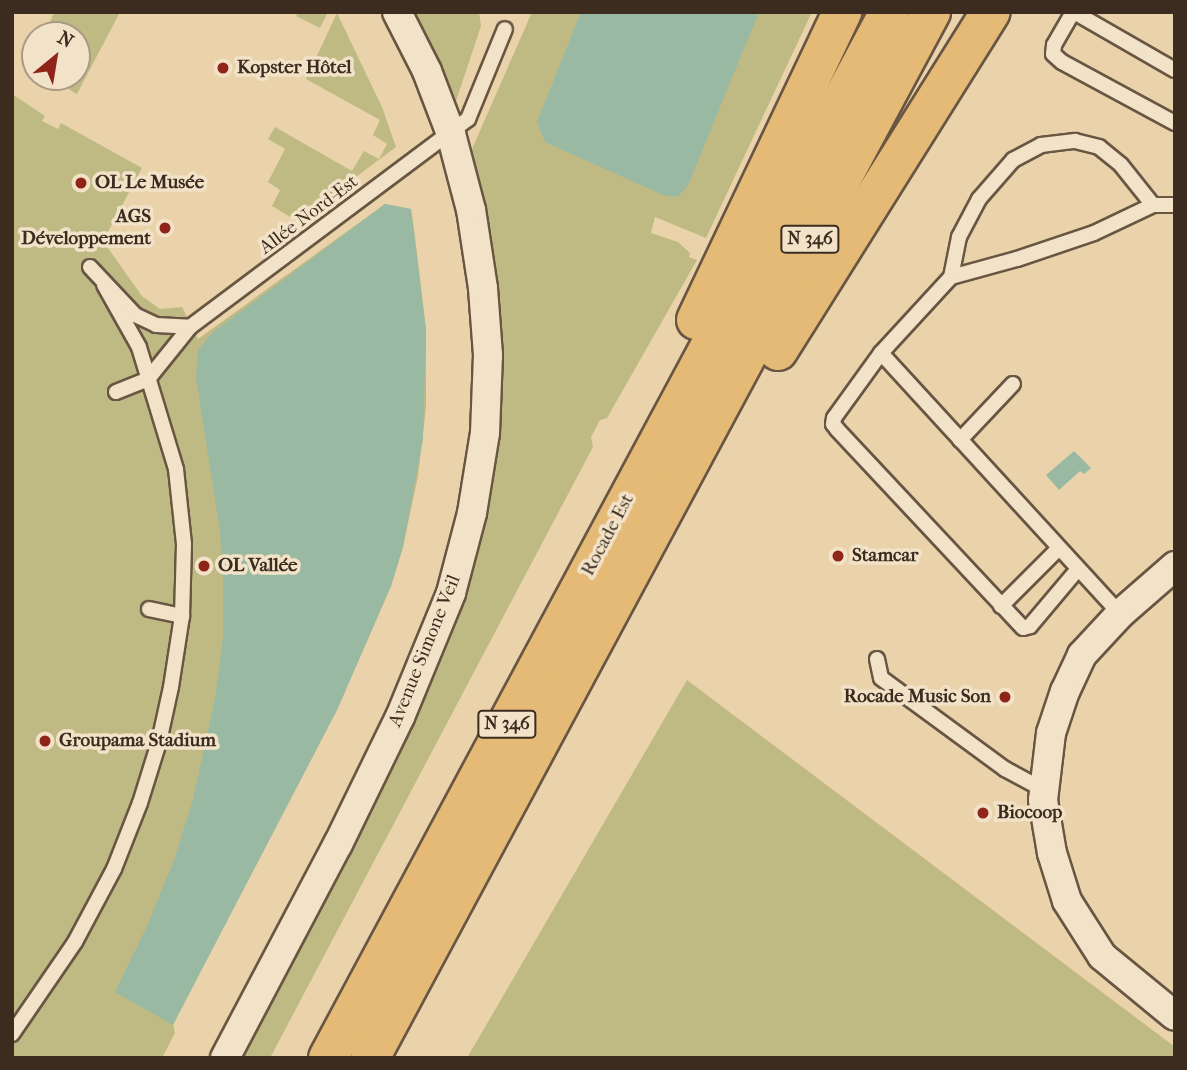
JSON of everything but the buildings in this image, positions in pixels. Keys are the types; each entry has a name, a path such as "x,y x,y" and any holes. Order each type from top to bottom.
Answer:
{"highway":[{"path":"686,389 684,346 842,12"},
{"name":"Rocade Est","path":"328,1058 889,12"},
{"name":"Rocade Est","path":"370,1058 931,12"},
{"path":"688,467 723,445 809,299 991,12"}],"street":[{"name":"Avenue Simone Veil","path":"225,1058 338,844 400,717 451,593 472,513 485,433 488,355 484,288 471,210 451,134 427,71 397,12"},
{"path":"1175,566 1120,614 1082,655 1065,691 1051,733 1044,790 1052,853 1067,901 1102,956 1175,1016"}],"lane":[{"path":"1175,70 1074,12 1054,45 1053,54 1062,62 1175,123"},
{"name":"Allée Nord-Est","path":"148,379 190,327 468,119 505,29"},
{"path":"1077,569 1030,626 1023,628 1000,607 833,424 842,404 881,353 951,277 959,237 979,199 1013,160 1041,145 1075,141 1099,147 1121,165 1153,205"},
{"path":"951,277 1017,260 1094,233 1153,205 1175,205"},
{"path":"90,267 135,315 156,325 190,327"},
{"path":"12,1034 75,942 114,869 140,803 159,742 172,687 182,616 184,544 176,469 139,347 104,285"},
{"path":"881,353 1120,614"},
{"path":"116,392 148,379"},
{"path":"960,440 1013,384"},
{"path":"1000,607 1058,549"},
{"path":"149,609 182,616"},
{"path":"877,659 881,678 1005,769 1044,790"}],"shaded area":[{"path":"54,12 120,12 91,67 91,21 50,21"},
{"path":"299,12 328,12 320,28 296,16"},
{"path":"411,12 479,12 481,26 454,107"},
{"path":"532,12 812,12 706,238 655,217 651,233 678,242 690,253 689,257 697,260 607,418 600,420 591,437 593,447 270,1058 240,1058 372,809 463,596 491,495 500,350 490,237 469,156"},
{"path":"581,12 759,12 688,185 678,197 663,195 545,142 537,122"},
{"path":"337,13 382,107 396,147 297,221 272,206 280,190 268,182 285,149 268,139 275,127 352,171 364,151 379,159 387,144 373,135 380,120 306,79"},
{"name":"OL Vallée","path":"12,94 45,116 42,121 58,129 61,123 142,168 103,241 142,296 160,309 182,307 198,339 385,204 411,209 426,330 426,408 418,476 403,547 391,586 337,710 173,1024 175,1033 162,1058 12,1058"},
{"path":"385,204 411,209 426,330 423,439 403,547 391,586 337,710 173,1025 115,992 147,926 173,863 192,803 216,694 223,637 223,582 220,531 196,378 198,351 212,333"},
{"path":"1074,451 1091,468 1084,474 1080,471 1059,490 1046,475"},
{"path":"687,680 1175,1047 1175,1058 467,1058"}],"place":[{"name":"Kopster Hôtel","path":"223,68"},
{"name":"OL Le Musée","path":"81,183"},
{"name":"AGS Développement","path":"165,228"},
{"name":"Stamcar","path":"838,556"},
{"name":"OL Vallée","path":"204,566"},
{"name":"Rocade Music Son","path":"1005,697"},
{"name":"Groupama Stadium","path":"45,741"},
{"name":"Biocoop","path":"983,813"}]}
